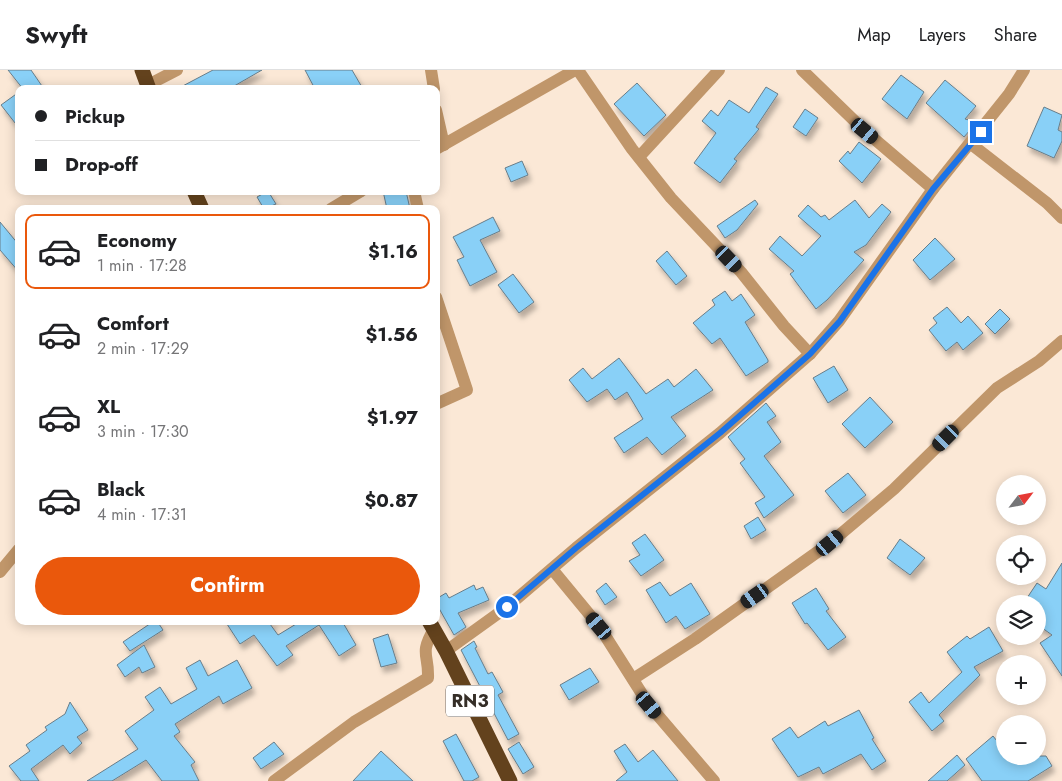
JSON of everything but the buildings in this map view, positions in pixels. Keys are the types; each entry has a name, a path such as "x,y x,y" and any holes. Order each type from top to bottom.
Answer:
{"highway":[{"path":"142,70 147,85"},
{"name":"RN3","path":"431,625 446,651 510,781"}],"street":[{"path":"151,85 177,70"},
{"path":"431,70 433,85"},
{"path":"440,147 577,70 639,158 671,198 741,272 784,326 810,354"},
{"path":"639,158 719,70"},
{"path":"802,70 865,131 933,189"},
{"path":"446,651 507,607 720,433 810,354 845,314 933,189 971,144 1009,94 1024,70"},
{"path":"971,144 1048,203 1062,218"},
{"path":"338,205 355,195"},
{"path":"440,309 468,390 440,402"},
{"path":"633,680 695,639 830,543 894,489 997,388 1039,361 1062,341"},
{"path":"0,572 15,554"},
{"path":"552,569 599,626 649,705 714,781"},
{"path":"274,781 354,722 428,678 424,658 431,625"}],"route":[{"path":"507,607 576,548 720,433 810,354 840,321 933,189 981,132"}]}
